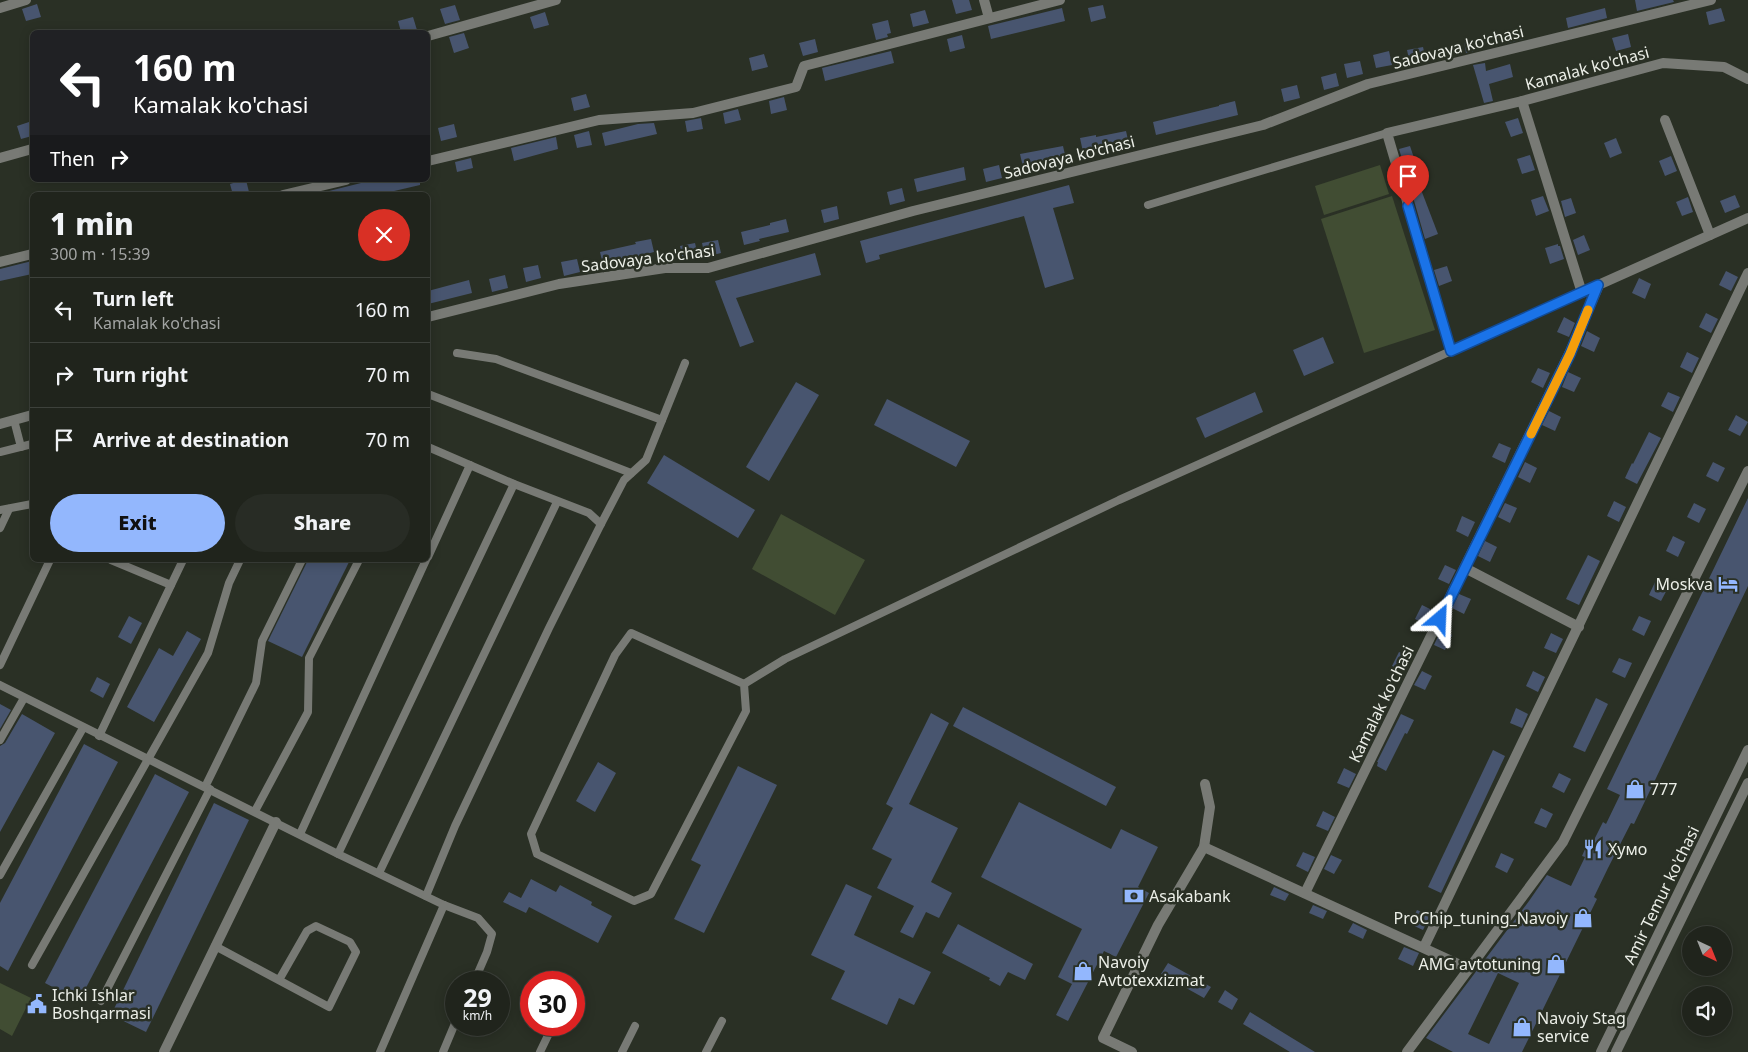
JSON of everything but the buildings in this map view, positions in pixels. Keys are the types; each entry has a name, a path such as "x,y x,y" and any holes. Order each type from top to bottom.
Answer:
{"street":[{"path":"0,6 2,0"},
{"path":"0,6 26,0"},
{"path":"430,35 556,0"},
{"path":"984,0 989,18"},
{"path":"430,161 599,120 702,111 796,87 804,66 1060,0"},
{"name":"Sadovaya ko'chasi","path":"430,316 559,284 665,268 708,268 912,211 1263,125 1368,84 1711,0"},
{"name":"Kamalak ko'chasi","path":"1387,133 1522,101 1663,63 1724,67 1748,79"},
{"name":"Kamalak ko'chasi","path":"1522,101 1582,293"},
{"path":"1665,120 1710,235"},
{"path":"1387,133 1451,351 1748,218"},
{"path":"0,158 30,150"},
{"path":"296,192 338,182"},
{"path":"0,262 30,254"},
{"path":"1424,948 1748,273"},
{"name":"Kamalak ko'chasi","path":"1305,893 1570,354 1598,285"},
{"path":"0,424 30,416"},
{"path":"1407,1052 1563,842 1748,471"},
{"path":"1465,568 1579,628"},
{"name":"Amir Temur ko'chasi","path":"1601,1052 1748,750"},
{"name":"Amir Temur ko'chasi","path":"1616,1052 1748,783"},
{"path":"1132,1052 1103,1038 1158,925 1204,847 1210,808 1204,784"},
{"path":"164,1052 276,822"},
{"path":"1204,847 1469,969"}],"lane":[{"path":"1148,204 1387,133"},
{"path":"744,684 784,659 1110,504 1451,351"},
{"path":"457,353 496,359 662,420"},
{"path":"426,896 455,826 544,637 601,524 624,480 646,460 685,363"},
{"path":"430,395 631,473"},
{"path":"14,420 21,447"},
{"path":"0,452 30,445"},
{"path":"430,448 557,502 589,513 601,524"},
{"path":"430,552 470,465"},
{"path":"338,854 514,484"},
{"path":"379,873 557,502"},
{"path":"0,510 30,504"},
{"path":"0,528 9,509"},
{"path":"0,664 49,562"},
{"path":"116,562 171,585"},
{"path":"99,736 182,562"},
{"path":"32,965 208,653 229,583 239,562"},
{"path":"102,1001 208,788 256,683 262,641 301,562"},
{"path":"255,811 308,712 309,658 358,562"},
{"path":"300,834 425,562"},
{"path":"631,633 744,684 746,711 651,894 634,901 536,854 531,834 615,655 631,633"},
{"path":"0,685 338,854 444,905 478,918 492,934 479,971"},
{"path":"0,740 24,698"},
{"path":"0,875 83,728"},
{"path":"380,1052 444,905"},
{"path":"215,946 329,1007 356,952 350,942 316,926 307,930 279,980"},
{"path":"706,1052 722,1021"},
{"path":"622,1052 635,1026"},
{"path":"443,1052 450,1036"},
{"path":"540,1052 548,1036"}],"green space":[{"path":"1380,165 1389,194 1324,215 1315,186"},
{"path":"1392,196 1435,330 1364,353 1321,219"},
{"path":"781,514 865,560 835,615 752,569"},
{"path":"0,983 31,998 12,1036 0,1029"}],"slow traffic":[{"path":"1531,434 1570,354 1588,310"}],"place":[{"name":"Moskva","path":"1728,584"},
{"name":"777","path":"1635,789"},
{"name":"Хумо","path":"1593,849"},
{"name":"Asakabank","path":"1134,896"},
{"name":"ProChip_tuning_Navoiy","path":"1583,918"},
{"name":"AMG avtotuning","path":"1556,964"},
{"name":"Navoiy Avtotexxizmat","path":"1083,971"},
{"name":"Ichki Ishlar Boshqarmasi","path":"37,1004"},
{"name":"Navoiy Stag service","path":"1522,1027"}],"route":[{"path":"1408,206 1451,351 1598,285 1570,354 1440,619"}]}
